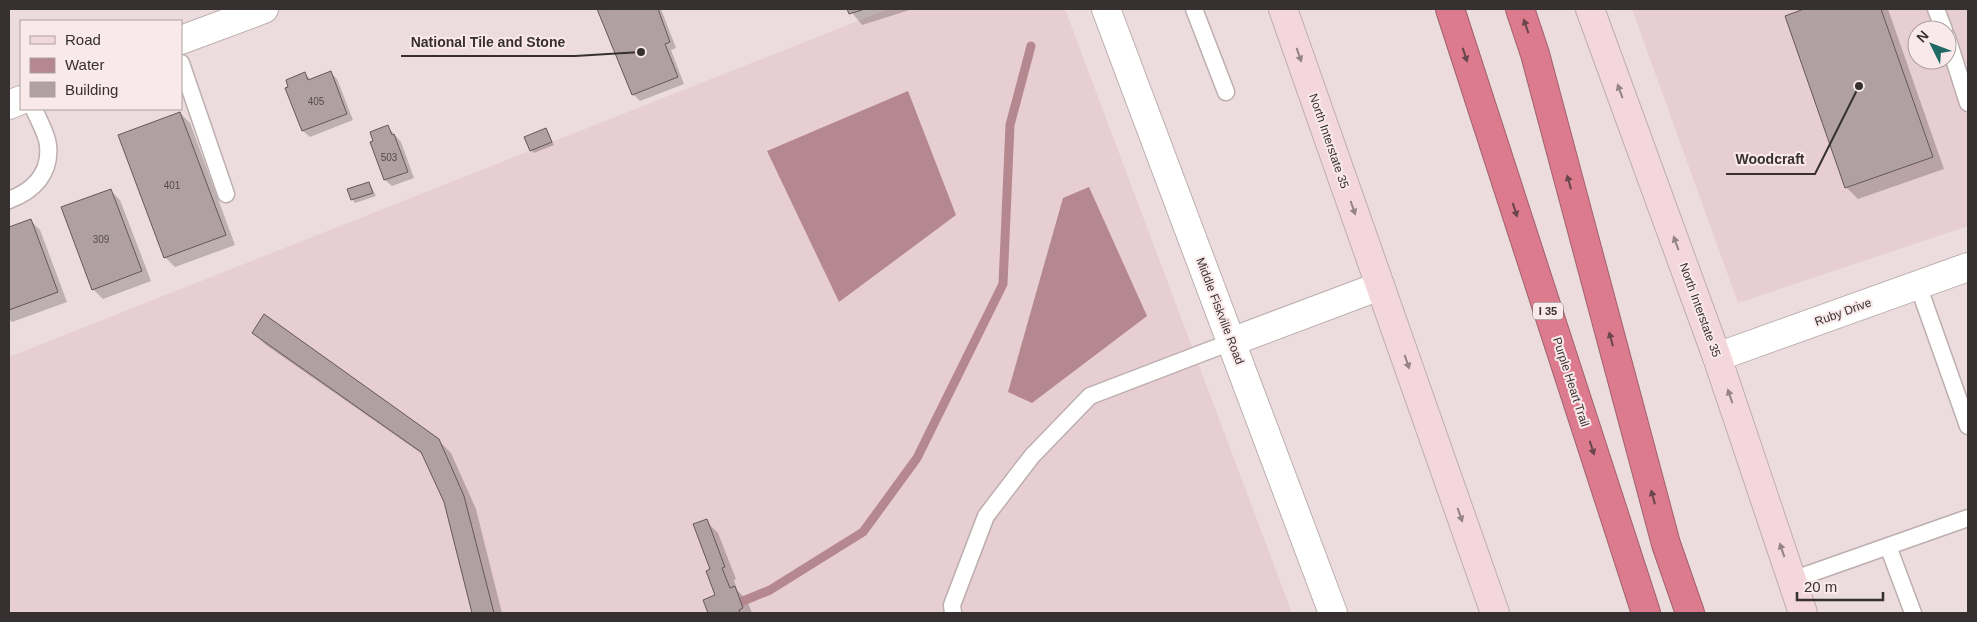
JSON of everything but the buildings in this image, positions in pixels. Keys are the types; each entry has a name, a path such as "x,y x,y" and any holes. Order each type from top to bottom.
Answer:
{"highway":[{"name":"Purple Heart Trail","path":"1450,9 1646,613"},
{"path":"1520,9 1535,54 1666,544 1690,613"},
{"path":"1666,544 1700,613"}],"main road":[{"name":"North Interstate 35","path":"1283,9 1495,613"},
{"name":"North Interstate 35","path":"1590,9 1717,358 1803,613"}],"street":[{"path":"182,40 264,9"},
{"name":"Middle Fiskville Road","path":"1106,9 1333,613"},
{"name":"Ruby Drive","path":"1717,358 1968,268"},
{"path":"1231,342 1380,286"}],"lane":[{"path":"1194,9 1226,92"},
{"path":"182,66 226,194"},
{"path":"1957,68 1968,103"},
{"path":"9,200 26,193 44,174 48,144 34,110"},
{"path":"1918,285 1968,426"},
{"path":"953,613 952,605 986,516 1032,456 1090,396 1231,342"},
{"path":"1792,580 1968,518"},
{"path":"1888,546 1913,613"}],"shaded area":[{"path":"888,9 1065,9 1292,613 9,613 9,357"},
{"path":"1632,9 1968,9 1968,226 1738,303"}],"water":[{"path":"908,91 956,215 839,302 767,151"},
{"path":"1089,187 1147,316 1032,403 1008,392 1063,198"}],"waterway":[{"path":"714,613 770,590 863,532 917,458 1003,284 1010,125 1031,46"}],"place":[{"name":"National Tile and Stone","path":"641,52"},
{"name":"Woodcraft","path":"1859,86"}]}
